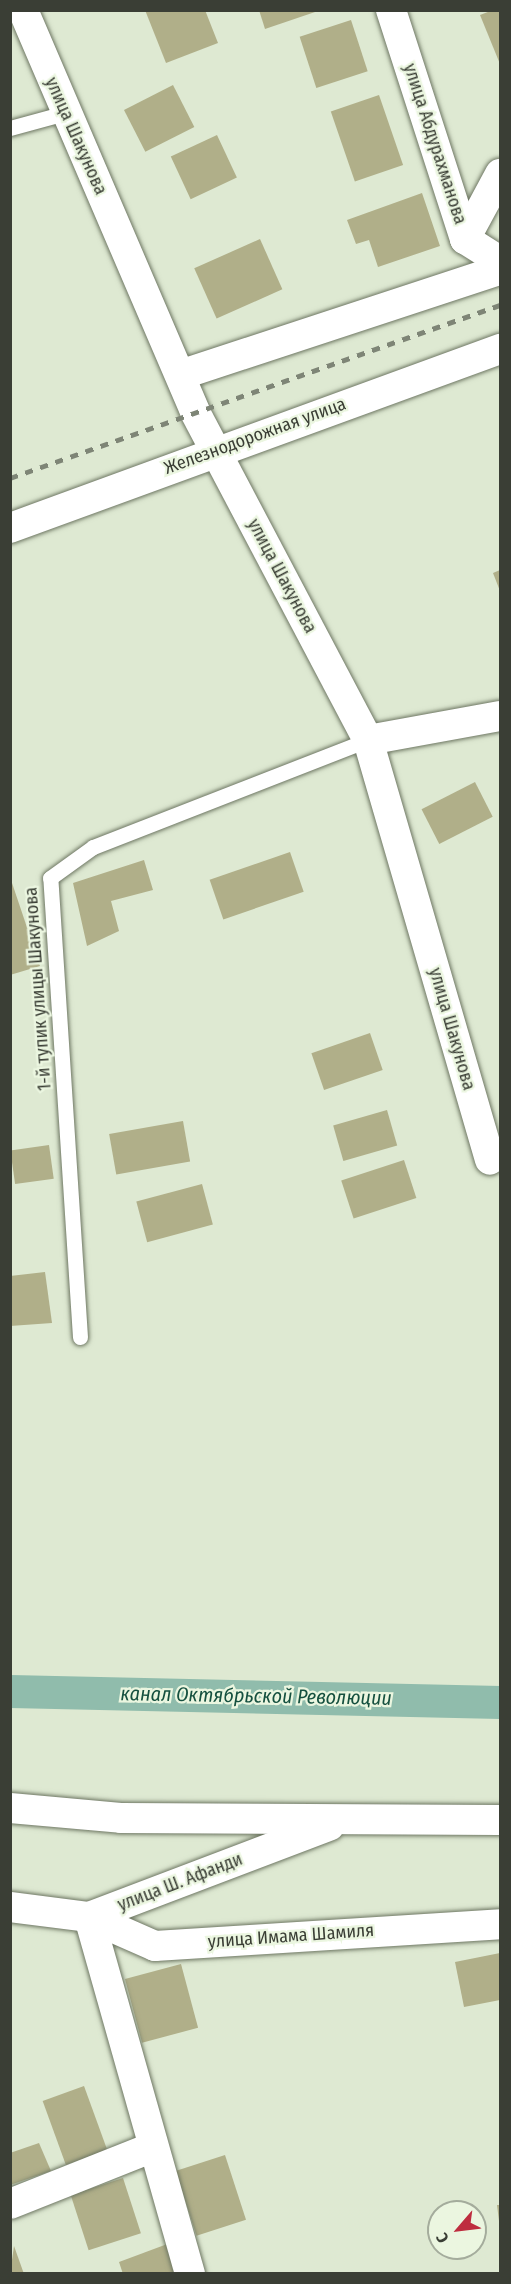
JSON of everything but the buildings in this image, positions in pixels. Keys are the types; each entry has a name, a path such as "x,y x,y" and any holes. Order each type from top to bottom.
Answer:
{"street":[{"name":"улица Шакунова","path":"22,10 64,113 215,449 368,740 490,1160"},
{"name":"улица Абдурахманова","path":"391,10 465,239 501,261"},
{"path":"465,239 501,174"},
{"path":"183,374 501,270"},
{"name":"Железнодорожная улица","path":"10,528 215,449 501,349"},
{"path":"368,740 501,716"},
{"path":"10,1808 121,1818 501,1820"},
{"name":"улица Ш. Афанди","path":"10,1907 89,1917 346,1819"},
{"path":"89,1917 151,2148 190,2274"},
{"name":"улица Имама Шамиля","path":"89,1917 154,1946 501,1924"},
{"path":"10,2204 151,2148"}],"lane":[{"path":"10,128 64,113"},
{"name":"1-й тупик улицы Шакунова","path":"80,1337 50,878 93,848 368,740"}],"waterway":[{"name":"канал Октябрьской Революции","path":"10,1691 500,1702"}],"railway":[{"path":"10,478 500,305"}]}
